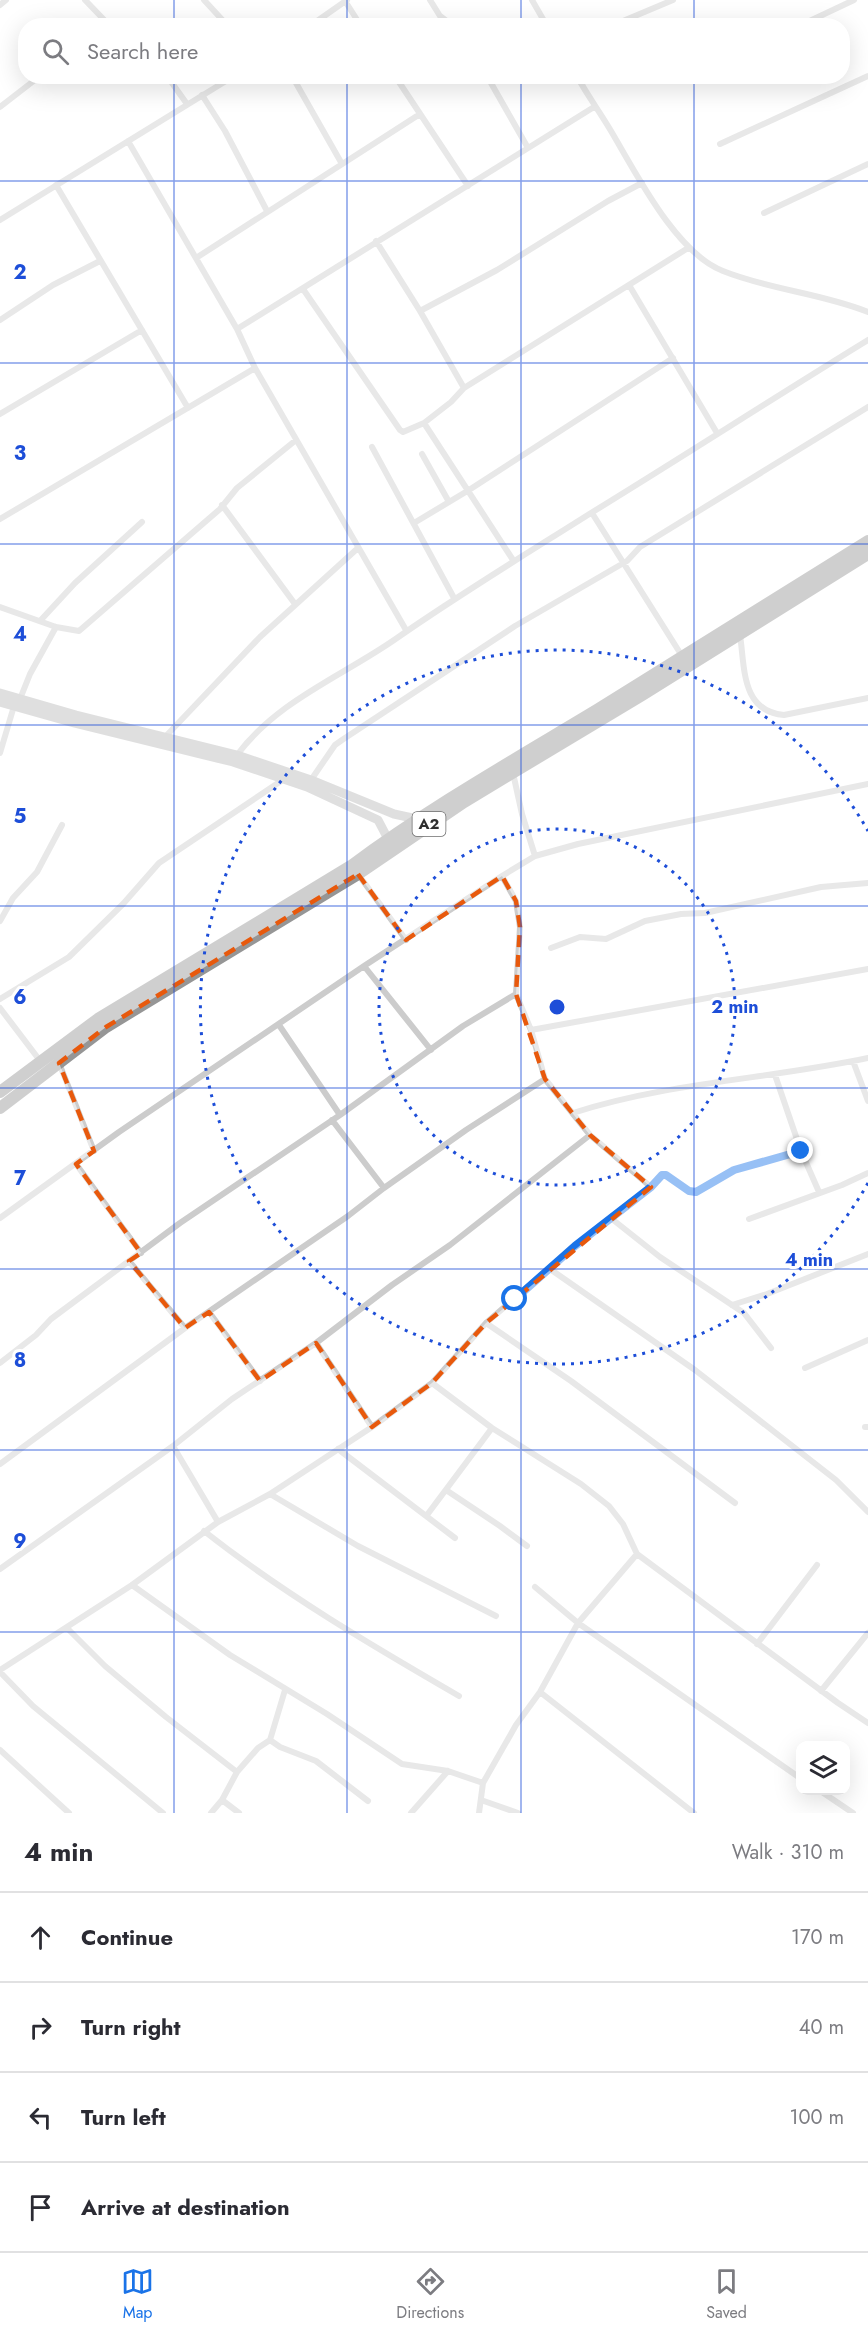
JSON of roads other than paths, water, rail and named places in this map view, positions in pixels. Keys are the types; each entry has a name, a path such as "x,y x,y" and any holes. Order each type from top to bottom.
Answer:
{"highway":[{"name":"A2","path":"0,1108 106,1027 288,910 417,819 868,541"},
{"name":"A2","path":"0,1092 98,1019 288,910 358,874 422,829 868,554"}],"street":[{"path":"0,5 6,0"},
{"path":"85,0 102,18"},
{"path":"429,0 443,18"},
{"path":"532,0 542,18"},
{"path":"630,18 673,0"},
{"path":"816,18 854,0"},
{"path":"208,1 222,18"},
{"path":"322,18 346,1 357,18"},
{"path":"720,144 868,76"},
{"path":"0,106 29,84"},
{"path":"173,84 187,104"},
{"path":"0,220 221,84"},
{"path":"297,84 342,164"},
{"path":"400,84 468,186"},
{"path":"492,84 528,148"},
{"path":"581,84 642,183 688,248 721,271 788,291 829,298 868,312"},
{"path":"202,95 225,131 267,211"},
{"path":"237,329 594,107"},
{"path":"196,258 420,114"},
{"path":"128,141 237,329 255,368 406,630"},
{"path":"764,213 868,164"},
{"path":"420,311 497,270 608,201 642,183"},
{"path":"56,185 188,408"},
{"path":"376,241 464,388"},
{"path":"303,289 403,432 424,423 451,402 464,388 688,248"},
{"path":"0,320 53,285 100,261"},
{"path":"629,285 717,433"},
{"path":"0,414 142,330"},
{"path":"237,755 246,743 282,710 313,688 399,636 513,560 868,340"},
{"path":"414,523 673,358"},
{"path":"0,519 255,368"},
{"path":"311,780 335,745 342,740 515,626 624,562 640,547 868,408"},
{"path":"424,423 513,560"},
{"path":"0,607 56,627 80,631 162,562 237,488 296,440"},
{"path":"372,447 454,598"},
{"path":"422,454 449,502"},
{"path":"222,505 295,604"},
{"path":"591,513 682,657"},
{"path":"40,621 75,583 142,522"},
{"path":"166,736 252,644 358,548"},
{"path":"0,753 17,702 56,627"},
{"path":"739,634 750,695 762,709 784,715 868,698"},
{"path":"0,693 17,702 233,762 306,787 378,820 388,838"},
{"path":"0,702 17,702 76,715 237,755 311,780 394,814 417,819"},
{"path":"513,773 522,814 535,856"},
{"path":"0,999 69,957 123,904 159,863 284,779"},
{"path":"0,1218 94,1150 364,966 535,856 589,842 868,784"},
{"path":"0,921 13,898 37,872 62,825"},
{"path":"358,874 406,940"},
{"path":"502,876 516,901 520,927 516,994 531,1029 545,1079 590,1135 651,1187"},
{"path":"551,948 580,937 606,939 645,921 672,915 705,913 821,887 868,883"},
{"path":"364,966 431,1050"},
{"path":"531,1029 868,969"},
{"path":"0,1363 36,1335 51,1319 180,1222 332,1120 463,1026 516,994"},
{"path":"0,1008 48,1072"},
{"path":"279,1025 340,1114"},
{"path":"573,1113 668,1089 775,1075 868,1058"},
{"path":"853,1061 868,1101"},
{"path":"59,1063 94,1150"},
{"path":"775,1075 801,1151 819,1192"},
{"path":"0,1464 185,1328 348,1216 384,1188 545,1079"},
{"path":"332,1120 384,1188"},
{"path":"0,1569 450,1245 590,1135"},
{"path":"163,1813 33,1706 0,1671 132,1585 204,1531 270,1494 372,1427 432,1383 486,1323 575,1246 651,1187 662,1175 666,1175 689,1191 696,1192 734,1170 801,1151"},
{"path":"76,1164 141,1252"},
{"path":"748,1219 868,1173"},
{"path":"612,1219 660,1257 744,1313 771,1348"},
{"path":"732,1305 767,1294 868,1254"},
{"path":"129,1261 185,1328"},
{"path":"550,1269 696,1370 836,1480 868,1512"},
{"path":"209,1312 260,1381"},
{"path":"486,1323 571,1381 735,1503"},
{"path":"805,1368 868,1340"},
{"path":"316,1343 372,1427"},
{"path":"432,1383 492,1428 581,1484 609,1506 623,1524 637,1554 821,1692 868,1723"},
{"path":"427,1515 492,1428"},
{"path":"173,1446 218,1522"},
{"path":"338,1449 384,1486 427,1515 455,1539"},
{"path":"446,1490 526,1546"},
{"path":"270,1494 358,1545 496,1616"},
{"path":"204,1531 248,1566 328,1618 459,1696"},
{"path":"479,1813 483,1783 516,1725 540,1692 578,1623 637,1554"},
{"path":"757,1644 817,1566"},
{"path":"132,1585 230,1655 327,1714 402,1764 448,1771 483,1783"},
{"path":"535,1587 578,1623 796,1775"},
{"path":"67,1628 105,1666 166,1718 237,1772"},
{"path":"821,1692 868,1633"},
{"path":"211,1813 222,1800 237,1772 258,1748 270,1740 285,1690"},
{"path":"540,1692 694,1813"},
{"path":"270,1740 280,1747 316,1761 368,1801"},
{"path":"0,1750 69,1813"},
{"path":"411,1813 448,1771"},
{"path":"825,1795 853,1813"},
{"path":"222,1800 239,1813"},
{"path":"481,1800 518,1813"}]}
